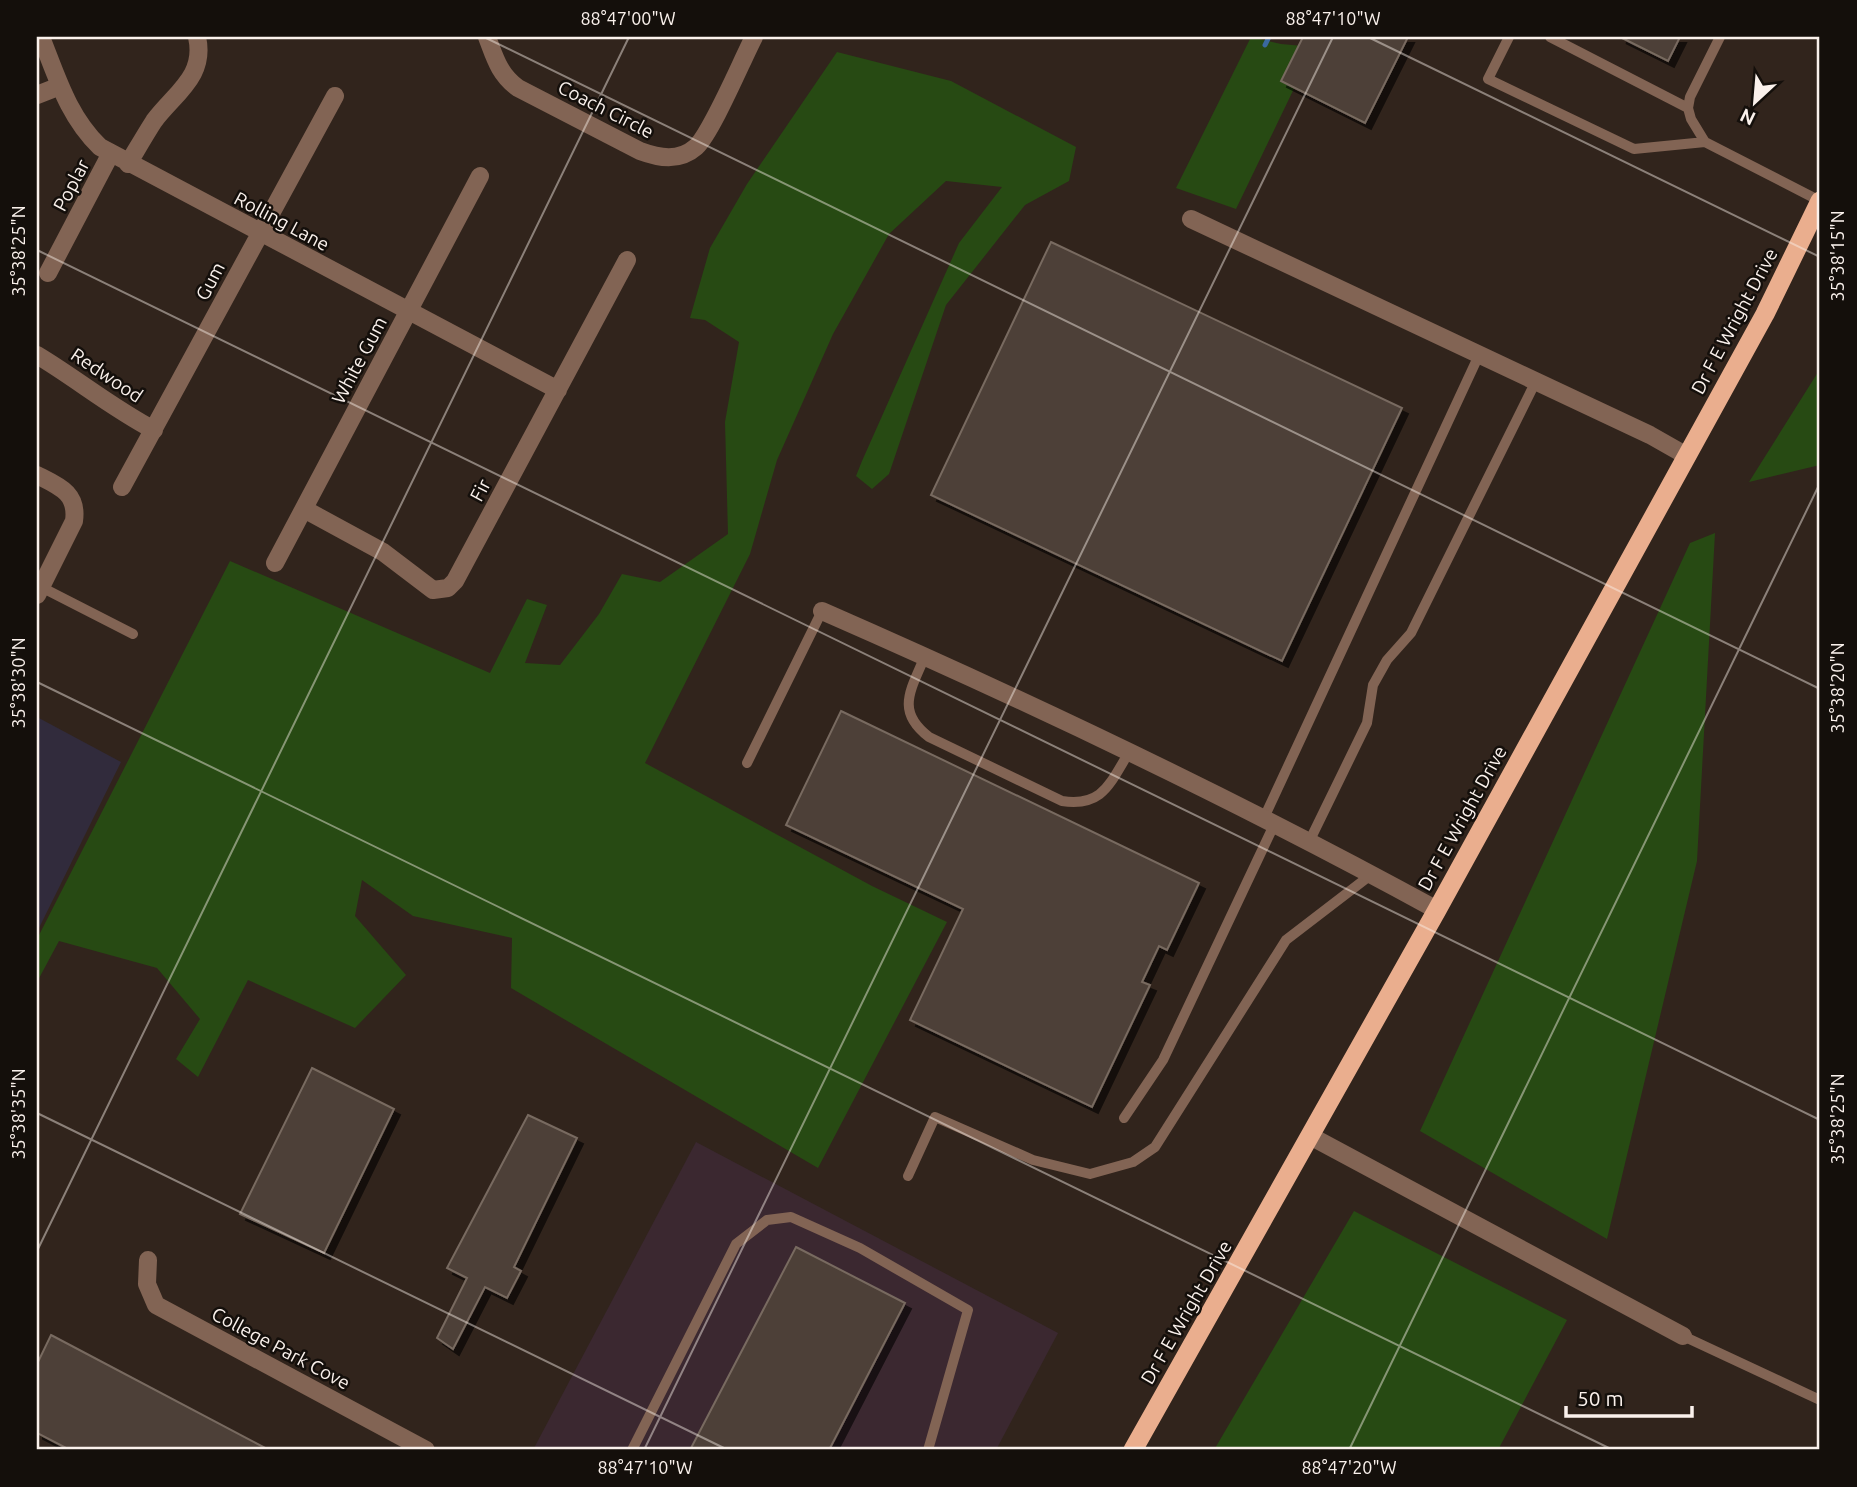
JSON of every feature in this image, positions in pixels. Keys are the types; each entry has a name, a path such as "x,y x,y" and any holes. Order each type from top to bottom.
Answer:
{"highway":[{"name":"Dr F E Wright Drive","path":"1133,1450 1312,1137 1687,456 1765,314 1820,201"}],"street":[{"name":"Rolling Lane","path":"40,37 60,86 82,129 111,153 558,390"},
{"path":"128,164 156,118 188,84 198,64 200,50 197,37"},
{"name":"Coach Circle","path":"488,37 498,68 505,78 518,88 640,150 657,157 671,158 696,147 754,37"},
{"path":"37,95 60,86"},
{"name":"Gum","path":"122,487 335,96"},
{"name":"Poplar","path":"48,273 111,153"},
{"name":"White Gum","path":"275,563 480,176"},
{"path":"1191,219 1650,435 1687,456"},
{"name":"Fir","path":"304,509 383,552 433,590 448,588 455,581 627,260"},
{"name":"Redwood","path":"37,355 67,373 111,406 154,430"},
{"path":"37,475 64,489 73,498 76,508 74,521 39,591"},
{"path":"822,611 925,656 1268,822 1437,910"},
{"path":"1312,1137 1683,1336"},
{"name":"College Park Cove","path":"148,1260 147,1284 156,1304 426,1450"}],"lane":[{"path":"1509,37 1488,79 1634,149 1705,142"},
{"path":"1550,37 1688,108"},
{"path":"1720,37 1696,85 1688,108 1691,119 1705,142 1820,201"},
{"path":"1124,1118 1163,1060 1479,355"},
{"path":"1309,842 1367,723 1373,685 1387,660 1411,633 1536,381"},
{"path":"39,591 133,634"},
{"path":"747,763 822,611"},
{"path":"925,656 909,695 908,713 914,726 929,737 1001,772 1062,801 1083,804 1105,791 1128,754"},
{"path":"908,1176 935,1117 1033,1160 1090,1174 1133,1161 1155,1147 1286,940 1372,874"},
{"path":"632,1450 736,1244 767,1220 791,1217 860,1248 968,1310 928,1450"},
{"path":"1683,1336 1820,1400"}],"shaded area":[{"path":"37,717 121,762 37,932"},
{"path":"696,1142 1058,1333 996,1450 533,1450"}],"green space":[{"path":"1251,37 1281,44 1314,47 1236,209 1176,188"},
{"path":"837,52 951,81 1076,147 1069,181 1025,205 946,305 889,474 872,489 856,476 862,461 959,243 1002,187 946,181 889,234 833,334 777,460 750,554 645,763 872,886 947,922 818,1168 511,988 512,938 413,916 362,880 355,916 406,975 355,1028 248,980 198,1077 176,1059 200,1019 157,968 59,941 37,982 37,939 230,561 490,673 527,599 547,605 525,663 560,665 599,614 622,574 660,582 728,534 725,422 739,342 705,320 690,318 710,248 747,184"},
{"path":"1820,369 1820,465 1749,482"},
{"path":"1715,533 1697,861 1607,1239 1420,1131 1690,543"},
{"path":"1354,1211 1567,1320 1498,1450 1214,1450"}],"building":[{"path":"1303,37 1408,37 1365,123 1281,81"},
{"path":"1620,37 1680,37 1668,61"},
{"path":"1051,242 1402,408 1282,661 931,495"},
{"path":"841,711 1199,883 1167,950 1159,946 1142,982 1150,985 1092,1107 910,1020 963,909 786,825"},
{"path":"312,1068 394,1109 324,1253 240,1214"},
{"path":"528,1115 577,1138 514,1267 521,1271 507,1298 485,1287 453,1349 437,1338 467,1278 447,1268"},
{"path":"796,1247 905,1303 829,1450 690,1450"},
{"path":"51,1335 269,1450 70,1450 37,1433 37,1364"}],"waterway":[{"path":"1265,45 1269,37"}]}
